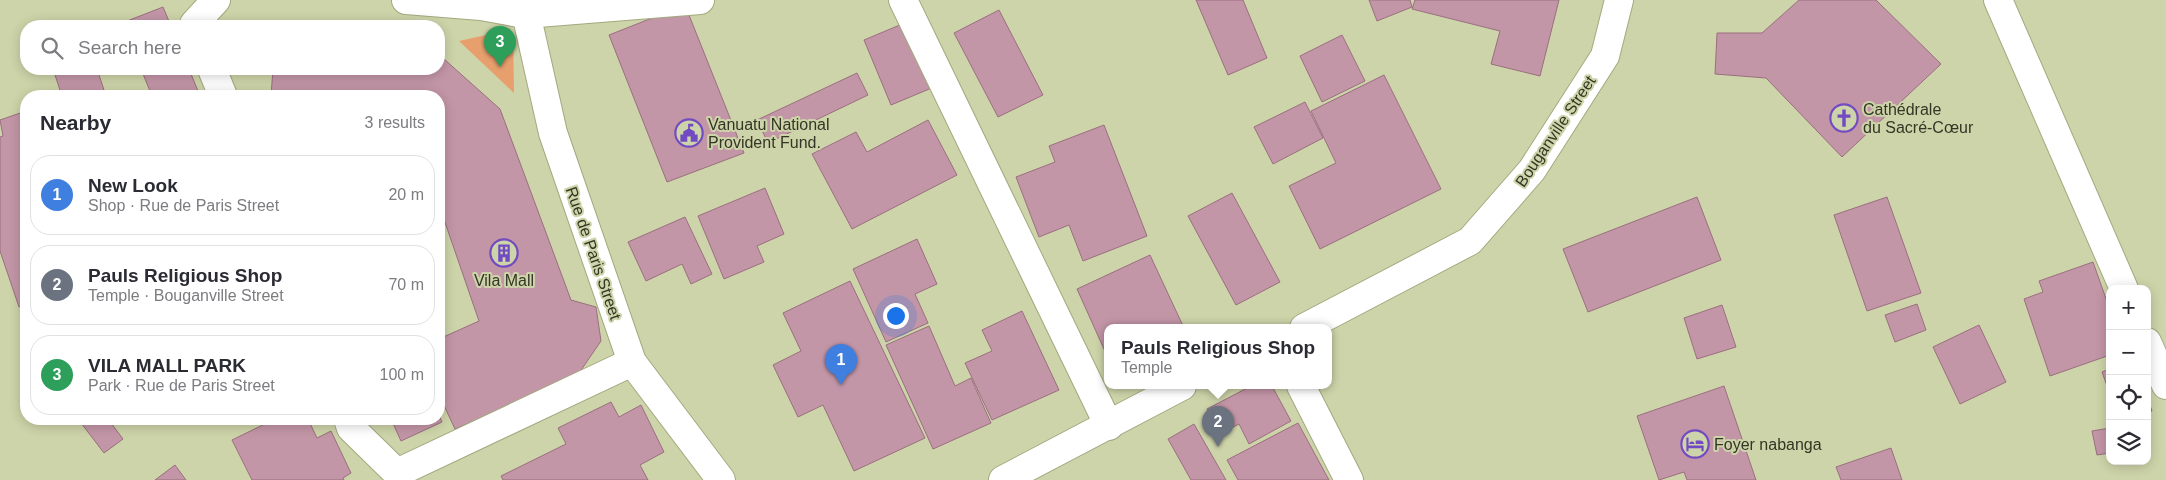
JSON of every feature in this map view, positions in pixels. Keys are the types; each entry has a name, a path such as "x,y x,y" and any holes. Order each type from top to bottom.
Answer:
{"street":[{"path":"198,20 216,0"},
{"path":"406,0 481,6 524,7 700,0"},
{"path":"903,0 1109,426"},
{"name":"Bouganville Street","path":"1312,324 1470,241 1532,170 1605,56 1619,0"},
{"path":"1998,0 2122,285"},
{"name":"Rue de Paris Street","path":"524,7 553,133 632,362 721,480"},
{"path":"214,75 221,90"},
{"path":"2151,351 2166,385"},
{"path":"350,425 397,474 632,362"},
{"path":"1003,480 1177,389"},
{"path":"1303,389 1349,480"}],"shaded area":[{"path":"513,34 514,93 459,41 486,35"}],"building":[{"path":"1196,0 1243,0 1267,58 1228,75"},
{"path":"1369,0 1410,0 1412,7 1377,21"},
{"path":"1415,0 1559,0 1540,76 1491,64 1500,31 1412,9"},
{"name":"Cathédrale du Sacré-Cœur","path":"1799,0 1876,0 1941,64 1842,157 1766,78 1715,74 1717,33 1762,33"},
{"path":"685,5 744,153 667,182 609,35"},
{"path":"163,7 168,20 130,20"},
{"path":"999,10 1043,95 998,117 954,33"},
{"path":"907,22 934,87 891,105 864,40"},
{"path":"1342,35 1365,81 1322,102 1300,56"},
{"name":"Vila Mall","path":"445,60 500,109 571,300 596,307 601,341 575,379 455,429 445,408 445,336 479,321 445,222 445,90 271,90 273,75 445,75"},
{"path":"857,73 868,95 768,143 757,120"},
{"path":"55,75 99,75 104,90 60,90"},
{"path":"143,75 191,75 198,90 150,90"},
{"path":"1384,75 1441,189 1320,249 1289,186 1336,163 1311,111"},
{"path":"1305,102 1323,138 1273,164 1254,127"},
{"path":"20,113 19,307 0,251 0,137 3,136 0,120"},
{"path":"928,120 957,175 852,229 812,154 856,132 867,152"},
{"path":"1104,125 1147,236 1083,261 1069,225 1039,237 1016,177 1055,162 1049,146"},
{"path":"765,188 784,234 757,246 764,262 724,279 698,216"},
{"path":"1232,193 1280,282 1236,305 1188,216"},
{"path":"1697,197 1721,260 1588,312 1563,249"},
{"path":"1887,197 1921,293 1867,311 1834,215"},
{"path":"685,217 712,274 691,284 682,264 646,281 628,242"},
{"path":"917,239 937,284 915,294 928,323 886,342 853,269"},
{"path":"1150,255 1182,324 1104,324 1104,349 1077,289"},
{"path":"2093,262 2106,299 2106,356 2050,376 2024,299 2043,292 2039,281"},
{"path":"850,281 925,438 854,471 823,405 798,417 773,365 801,351 783,313"},
{"path":"1917,304 1926,330 1895,342 1885,315"},
{"path":"1722,305 1736,347 1697,359 1684,318"},
{"path":"1022,311 1059,390 992,420 965,363 992,351 982,330"},
{"path":"1979,325 2006,382 1960,404 1933,347"},
{"path":"929,326 955,386 971,378 991,423 933,449 886,345"},
{"path":"2106,370 2106,383 2102,372"},
{"name":"Foyer nabanga","path":"1724,386 1756,480 1687,480 1684,472 1659,480 1637,416"},
{"path":"1245,389 1274,389 1291,421 1249,444 1239,424 1220,434 1207,409"},
{"path":"611,402 619,417 641,405 664,452 640,465 648,480 503,480 501,476 566,444 558,428"},
{"path":"1298,423 1329,480 1238,480 1227,460"},
{"path":"1194,424 1226,480 1191,480 1168,439"},
{"path":"83,425 112,425 123,439 104,453"},
{"path":"263,425 311,425 317,438 331,431 351,473 343,478 344,480 252,480 232,440"},
{"path":"394,425 436,425 401,441"},
{"path":"2106,429 2106,454 2097,455 2092,431"},
{"path":"1891,448 1902,480 1841,480 1836,467"},
{"path":"175,465 186,480 155,480"}],"place":[{"name":"VILA MALL PARK","path":"500,67"},
{"name":"Cathédrale du Sacré-Cœur","path":"1844,118"},
{"name":"Vanuatu National Provident Fund.","path":"689,133"},
{"name":"Vila Mall","path":"504,253"},
{"name":"New Look","path":"841,385"},
{"name":"Foyer nabanga","path":"1695,444"},
{"name":"Pauls Religious Shop","path":"1218,447"}]}
